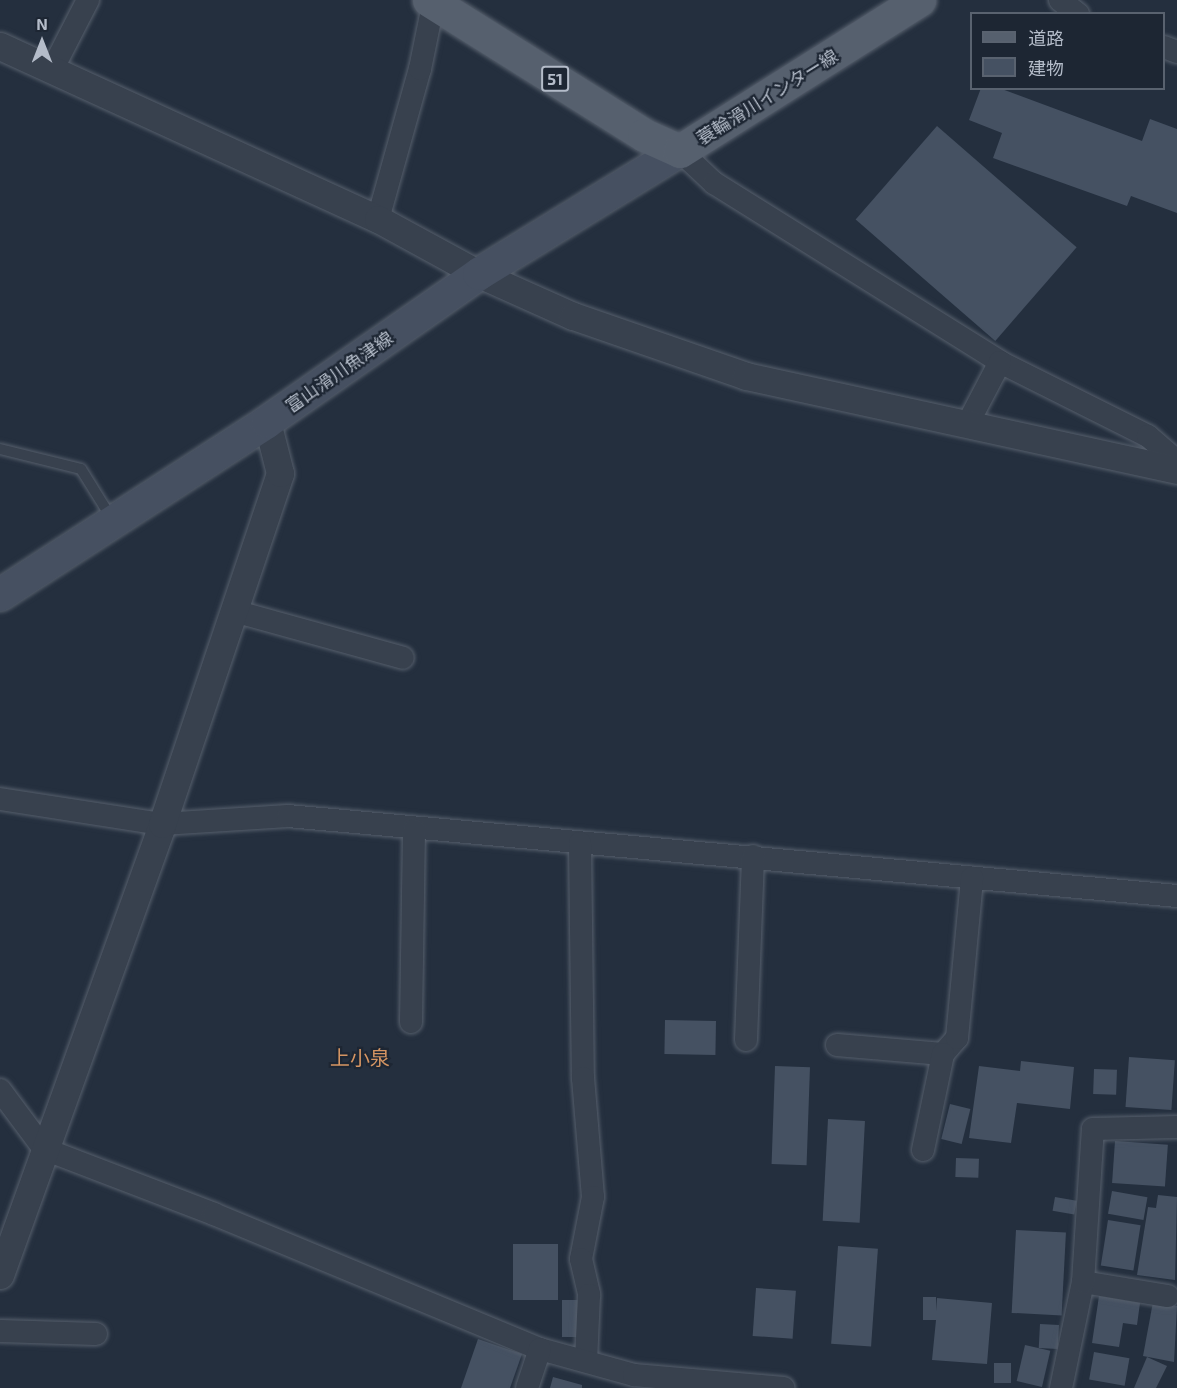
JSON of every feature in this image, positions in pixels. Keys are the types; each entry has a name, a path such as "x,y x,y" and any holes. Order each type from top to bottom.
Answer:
{"main road":[{"name":"蓑輪滑川インター線","path":"432,1 644,135 680,151 919,0"},
{"name":"富山滑川魚津線","path":"0,595 267,422 479,274 680,151"}],"street":[{"path":"52,70 88,0"},
{"path":"1060,0 1075,12"},
{"path":"378,219 420,69 432,1"},
{"path":"0,46 378,219 479,274 573,316 746,376 1177,470"},
{"path":"680,151 714,183 1000,362 1148,436 1177,461"},
{"path":"968,423 1000,362"},
{"path":"0,1275 162,824 280,473 267,422"},
{"path":"234,611 403,658"},
{"path":"0,799 162,824 288,816 414,830 753,856 1177,896"},
{"path":"411,1022 414,830"},
{"path":"580,843 584,1078 593,1197 581,1259 589,1295 586,1362"},
{"path":"746,1040 753,856"},
{"path":"923,1150 943,1054 957,1038 972,878"},
{"path":"837,1045 943,1054"},
{"path":"0,1090 44,1149 214,1214 540,1349 634,1375 704,1385 783,1388"},
{"path":"1061,1388 1083,1282 1093,1129 1177,1127"},
{"path":"1083,1282 1168,1296"},
{"path":"0,1331 96,1334"},
{"path":"527,1388 540,1349"}],"lane":[{"path":"0,449 81,469 114,522"}],"building":[{"path":"980,90 1004,90 1142,141 1150,119 1177,129 1177,213 1131,196 1127,206 993,158 1002,133 969,120"},
{"path":"937,126 1077,247 995,341 856,220"},
{"path":"665,1020 716,1021 715,1055 664,1054"},
{"path":"1129,1057 1175,1060 1171,1110 1126,1107"},
{"path":"1021,1061 1074,1067 1070,1109 1017,1103 1011,1143 969,1138 979,1066 1020,1071"},
{"path":"775,1066 810,1067 807,1165 772,1164"},
{"path":"1094,1069 1117,1070 1116,1095 1093,1094"},
{"path":"950,1104 970,1109 962,1144 941,1139"},
{"path":"828,1119 865,1121 860,1223 823,1221"},
{"path":"1115,1141 1168,1145 1165,1187 1112,1183"},
{"path":"956,1158 979,1159 978,1178 955,1177"},
{"path":"1112,1191 1147,1197 1143,1220 1108,1214"},
{"path":"1158,1195 1177,1197 1175,1280 1137,1275 1148,1207 1156,1208"},
{"path":"1055,1197 1077,1201 1074,1215 1053,1211"},
{"path":"1108,1220 1141,1225 1133,1271 1101,1265"},
{"path":"1016,1230 1066,1233 1062,1316 1012,1313"},
{"path":"513,1244 558,1244 558,1300 513,1300"},
{"path":"838,1246 878,1249 871,1347 831,1344"},
{"path":"756,1288 796,1291 793,1339 753,1336"},
{"path":"1099,1296 1140,1303 1137,1325 1123,1323 1119,1347 1092,1343"},
{"path":"923,1297 936,1297 936,1311 937,1298 992,1303 987,1364 932,1360 936,1320 923,1320"},
{"path":"562,1300 578,1300 578,1337 562,1337"},
{"path":"1153,1302 1177,1306 1174,1362 1143,1356"},
{"path":"1040,1324 1059,1325 1058,1349 1039,1348"},
{"path":"478,1339 522,1354 510,1388 461,1388"},
{"path":"1025,1345 1050,1351 1042,1387 1017,1381"},
{"path":"1094,1352 1129,1358 1125,1386 1089,1380"},
{"path":"1147,1357 1167,1366 1156,1388 1134,1388"},
{"path":"994,1363 1011,1363 1011,1383 994,1383"},
{"path":"553,1377 582,1385 582,1388 550,1388"}],"district":[{"name":"上小泉","path":"360,1057"}]}
